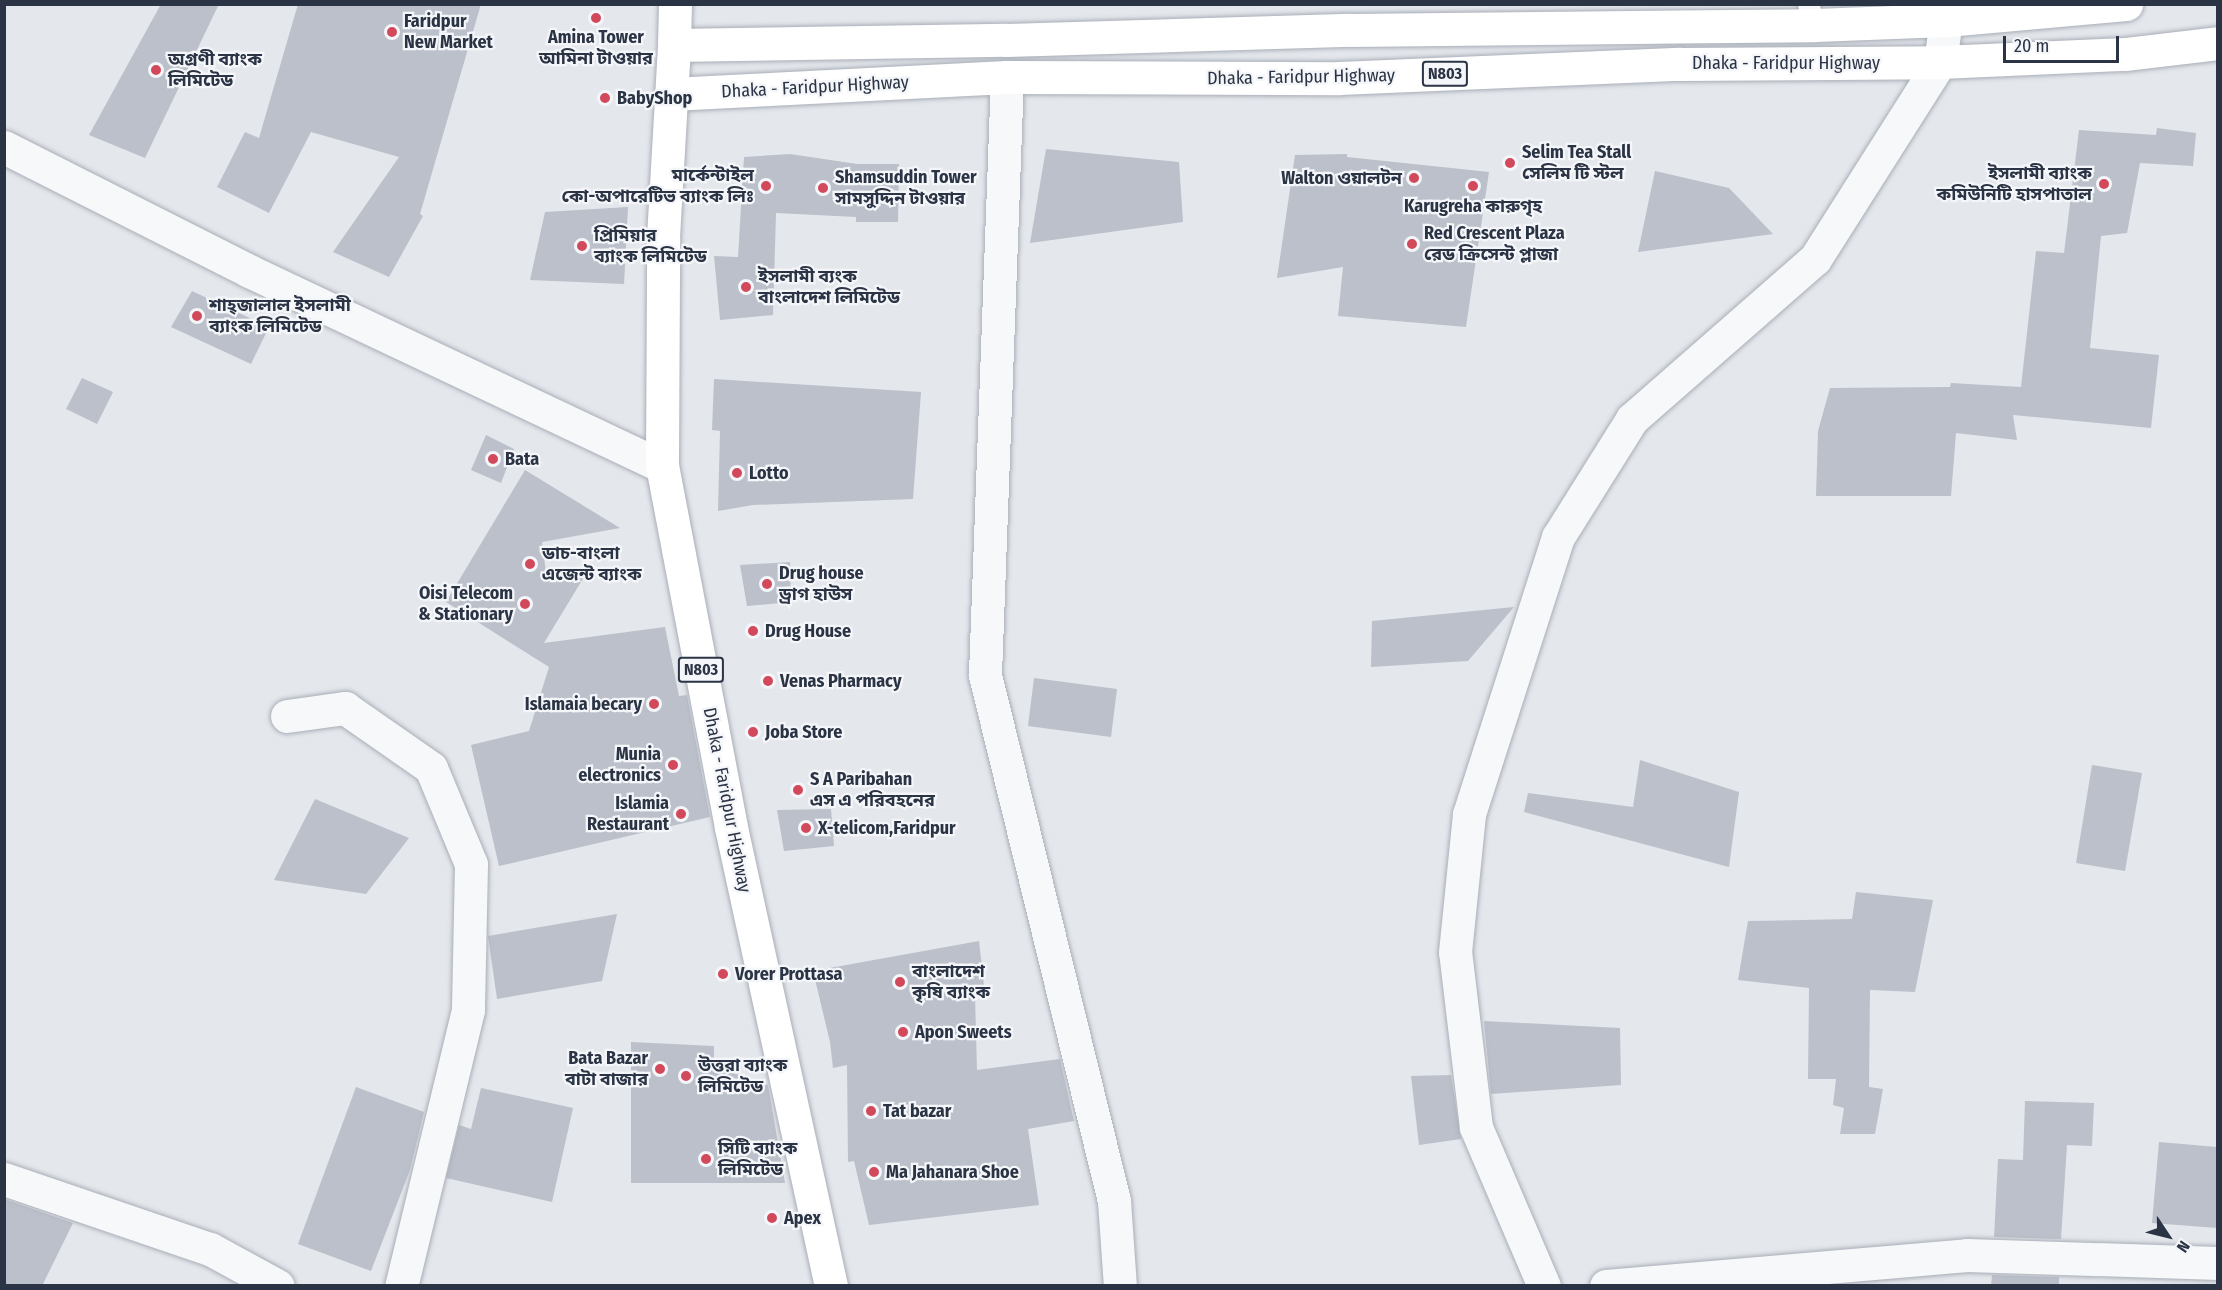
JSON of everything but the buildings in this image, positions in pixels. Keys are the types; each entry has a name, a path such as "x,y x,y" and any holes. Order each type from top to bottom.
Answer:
{"main road":[{"path":"674,45 675,4"},
{"name":"Dhaka - Faridpur Highway","path":"831,1286 731,827 662,466 663,237 674,45 994,40 1812,15 1946,20 2126,4"},
{"name":"Dhaka - Faridpur Highway","path":"671,94 1007,77 1339,78 1680,64 1940,62 2126,54 2217,43"}],"street":[{"path":"1544,1286 1476,1127 1455,952 1469,814 1558,537 1632,419 1815,259 1940,62 1946,20"},
{"path":"1007,77 985,675 1114,1201 1120,1286"},
{"path":"4,147 249,271 662,466"},
{"path":"288,716 345,708 431,768 471,864 468,1010 401,1286"},
{"path":"4,1179 210,1248 278,1286"},
{"path":"1606,1286 1967,1255 2217,1263"}],"place":[{"name":"Amina Tower আমিনা টাওয়ার","path":"596,18"},
{"name":"Faridpur New Market","path":"392,32"},
{"name":"অগ্রণী ব্যাংক লিমিটেড","path":"156,70"},
{"name":"BabyShop","path":"605,98"},
{"name":"Selim Tea Stall সেলিম টি স্টল","path":"1510,163"},
{"name":"Walton ওয়ালটন","path":"1414,178"},
{"name":"ইসলামী ব্যাংক কমিউনিটি হাসপাতাল","path":"2104,184"},
{"name":"মার্কেন্টাইল কো-অপারেটিভ ব্যাংক লিঃ","path":"766,186"},
{"name":"Karugreha কারুগৃহ","path":"1473,186"},
{"name":"Shamsuddin Tower সামসুদ্দিন টাওয়ার","path":"823,188"},
{"name":"Red Crescent Plaza রেড ক্রিসেন্ট প্লাজা","path":"1412,244"},
{"name":"প্রিমিয়ার ব্যাংক লিমিটেড","path":"582,246"},
{"name":"ইসলামী ব্যংক বাংলাদেশ লিমিটেড","path":"746,287"},
{"name":"শাহ্জালাল ইসলামী ব্যাংক লিমিটেড","path":"197,316"},
{"name":"Bata","path":"493,459"},
{"name":"Lotto","path":"737,473"},
{"name":"ডাচ-বাংলা এজেন্ট ব্যাংক","path":"530,564"},
{"name":"Drug house ড্রাগ হাউস","path":"767,584"},
{"name":"Oisi Telecom & Stationary","path":"525,604"},
{"name":"Drug House","path":"753,631"},
{"name":"Venas Pharmacy","path":"768,681"},
{"name":"Islamaia becary","path":"654,704"},
{"name":"Joba Store","path":"753,732"},
{"name":"Munia electronics","path":"673,765"},
{"name":"S A Paribahan এস এ পরিবহনের","path":"798,790"},
{"name":"Islamia Restaurant","path":"681,814"},
{"name":"X-telicom,Faridpur","path":"806,828"},
{"name":"Vorer Prottasa","path":"723,974"},
{"name":"বাংলাদেশ কৃষি ব্যাংক","path":"900,982"},
{"name":"Apon Sweets","path":"903,1032"},
{"name":"Bata Bazar বাটা বাজার","path":"660,1069"},
{"name":"উত্তরা ব্যাংক লিমিটেড","path":"686,1076"},
{"name":"Tat bazar","path":"871,1111"},
{"name":"সিটি ব্যাংক লিমিটেড","path":"706,1159"},
{"name":"Ma Jahanara Shoe","path":"874,1172"},
{"name":"Apex","path":"772,1218"}]}
